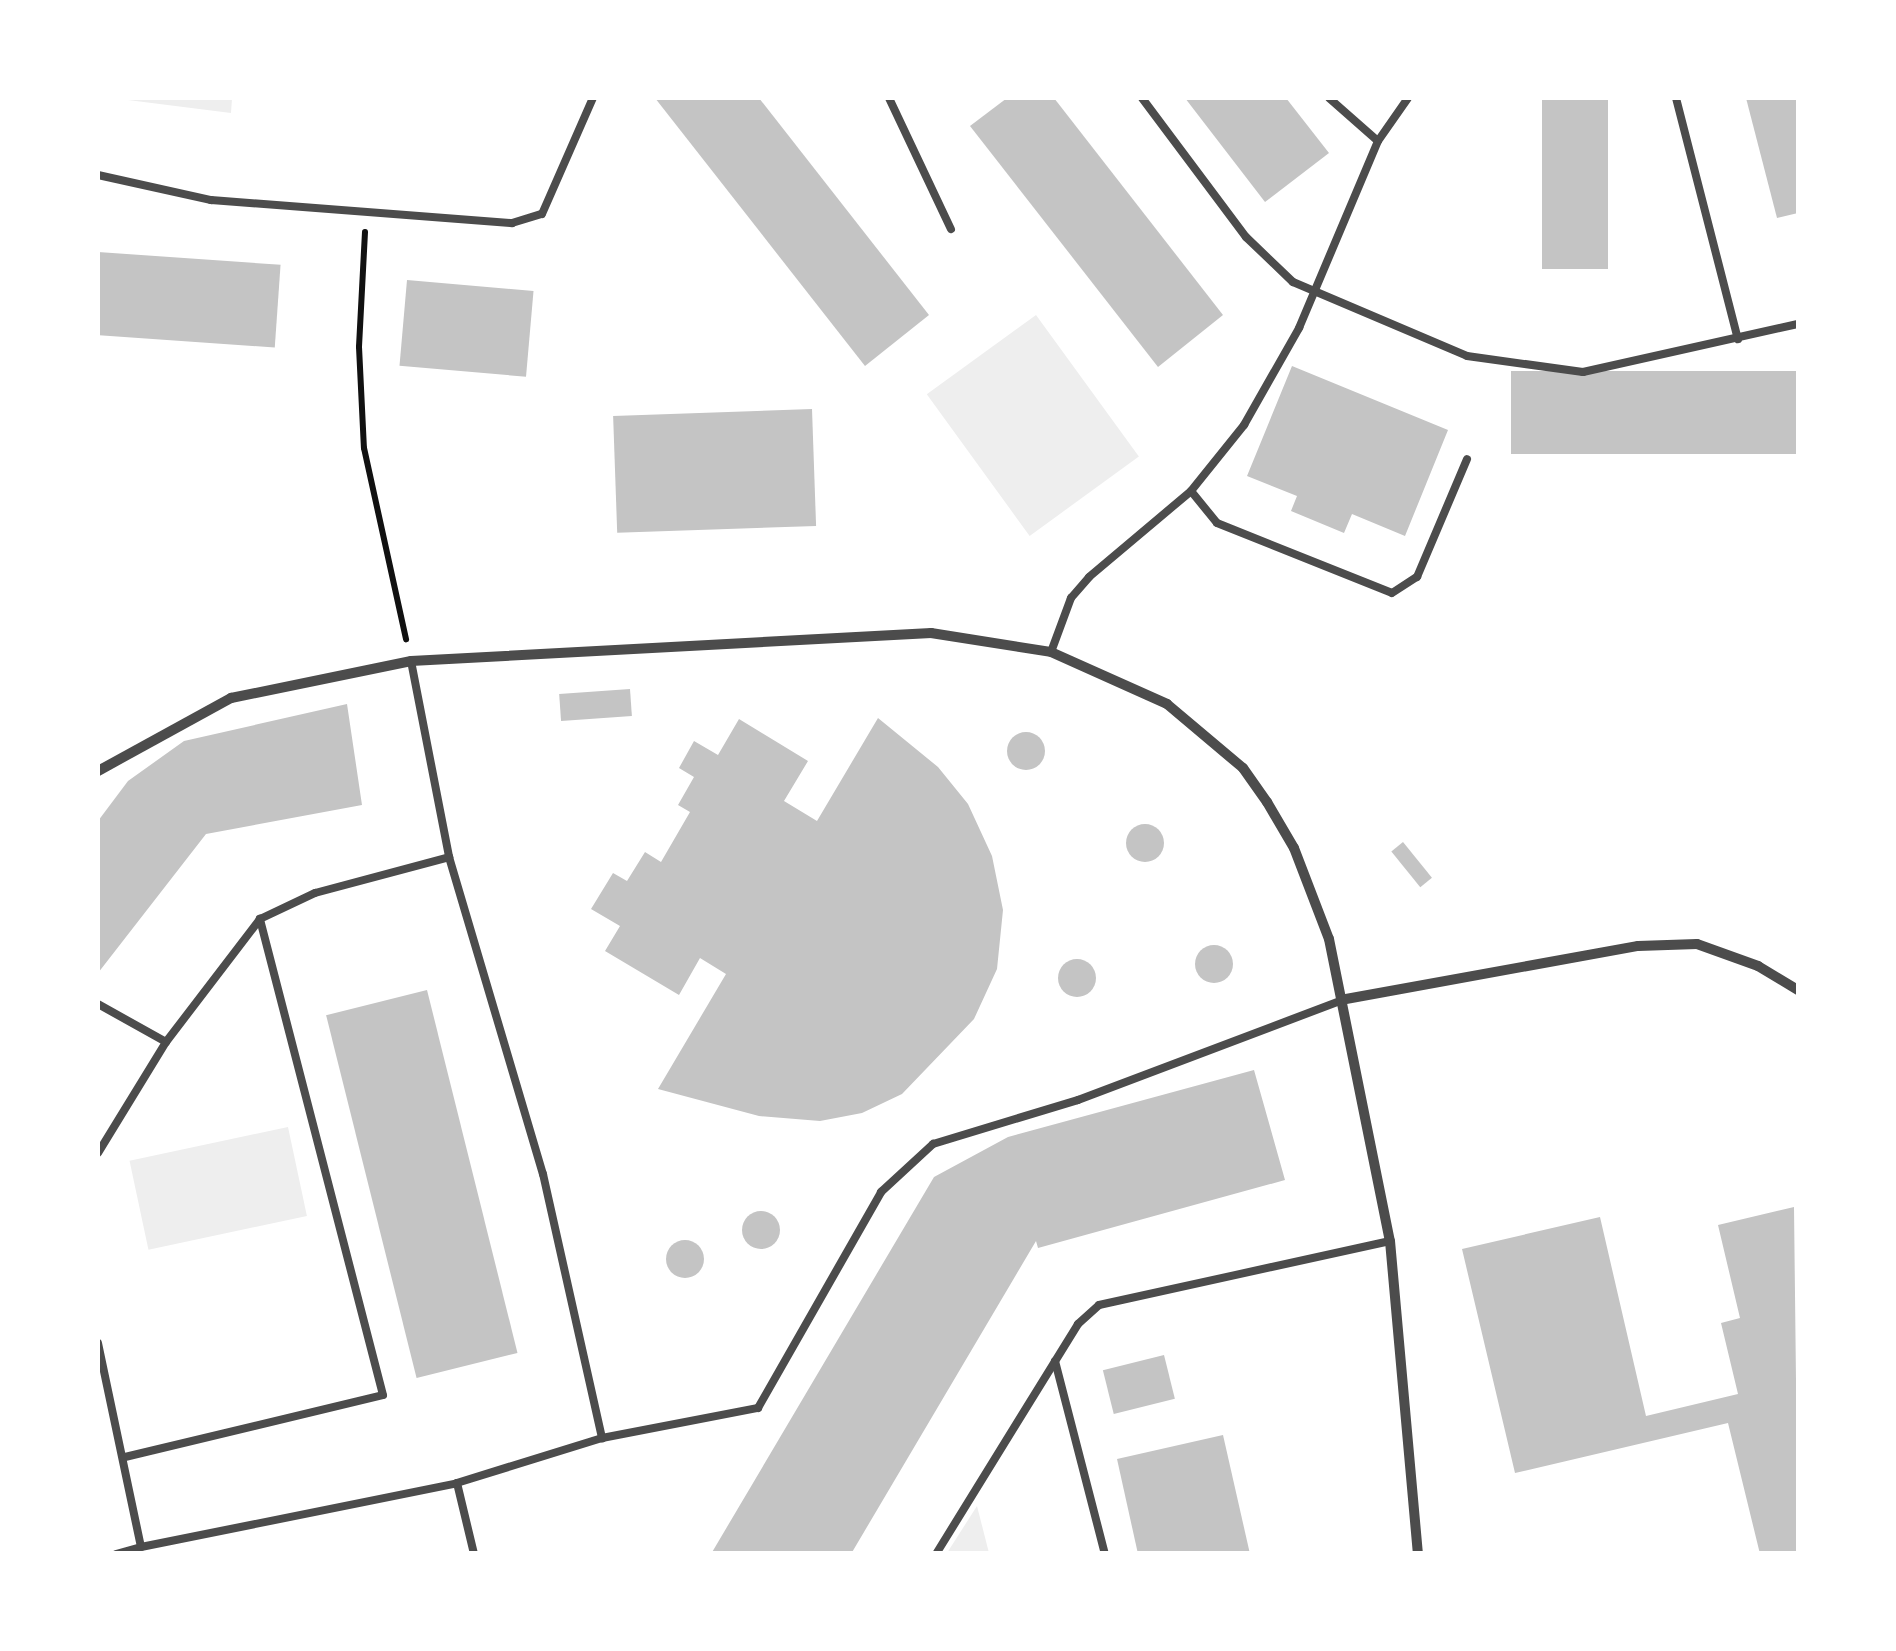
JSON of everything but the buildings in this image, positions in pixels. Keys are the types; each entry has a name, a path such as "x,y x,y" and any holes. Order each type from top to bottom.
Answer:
{"street":[{"path":"98,771 231,698 411,661 931,632 1051,652 1166,704 1242,768 1294,848 1346,998 1390,1240 1418,1554"},
{"path":"1346,998 1638,946 1697,944 1758,966 1798,990"}],"lane":[{"path":"98,175 211,200 366,216 512,223 542,214 593,98"},
{"path":"890,98 951,228"},
{"path":"1142,98 1246,238 1314,295 1467,356 1543,371 1623,366 1798,324"},
{"path":"1330,98 1378,141"},
{"path":"1051,652 1071,598 1089,577 1191,491 1244,424 1314,295 1378,141 1408,98"},
{"path":"1676,98 1738,339"},
{"path":"1191,491 1217,524 1392,593 1417,577 1467,460"},
{"path":"411,661 449,857 543,1174 602,1438"},
{"path":"98,1153 166,1042 260,919 315,892 449,857"},
{"path":"125,1457 383,1396 260,919"},
{"path":"116,1554 457,1483 602,1438 758,1408 881,1192 932,1144 1078,1100 1346,998"},
{"path":"98,1004 166,1042"},
{"path":"936,1554 1055,1361 1099,1305 1390,1240"},
{"path":"98,1342 142,1547"},
{"path":"1055,1361 1104,1554"},
{"path":"457,1483 474,1554"}],"path":[{"path":"366,216 359,347 364,448 411,661"}],"shaded area":[{"path":"112,98 232,98 231,113"},
{"path":"1036,315 1139,457 1030,536 927,394"},
{"path":"288,1127 307,1216 148,1250 130,1161"},
{"path":"977,1506 989,1553 947,1553"}]}
